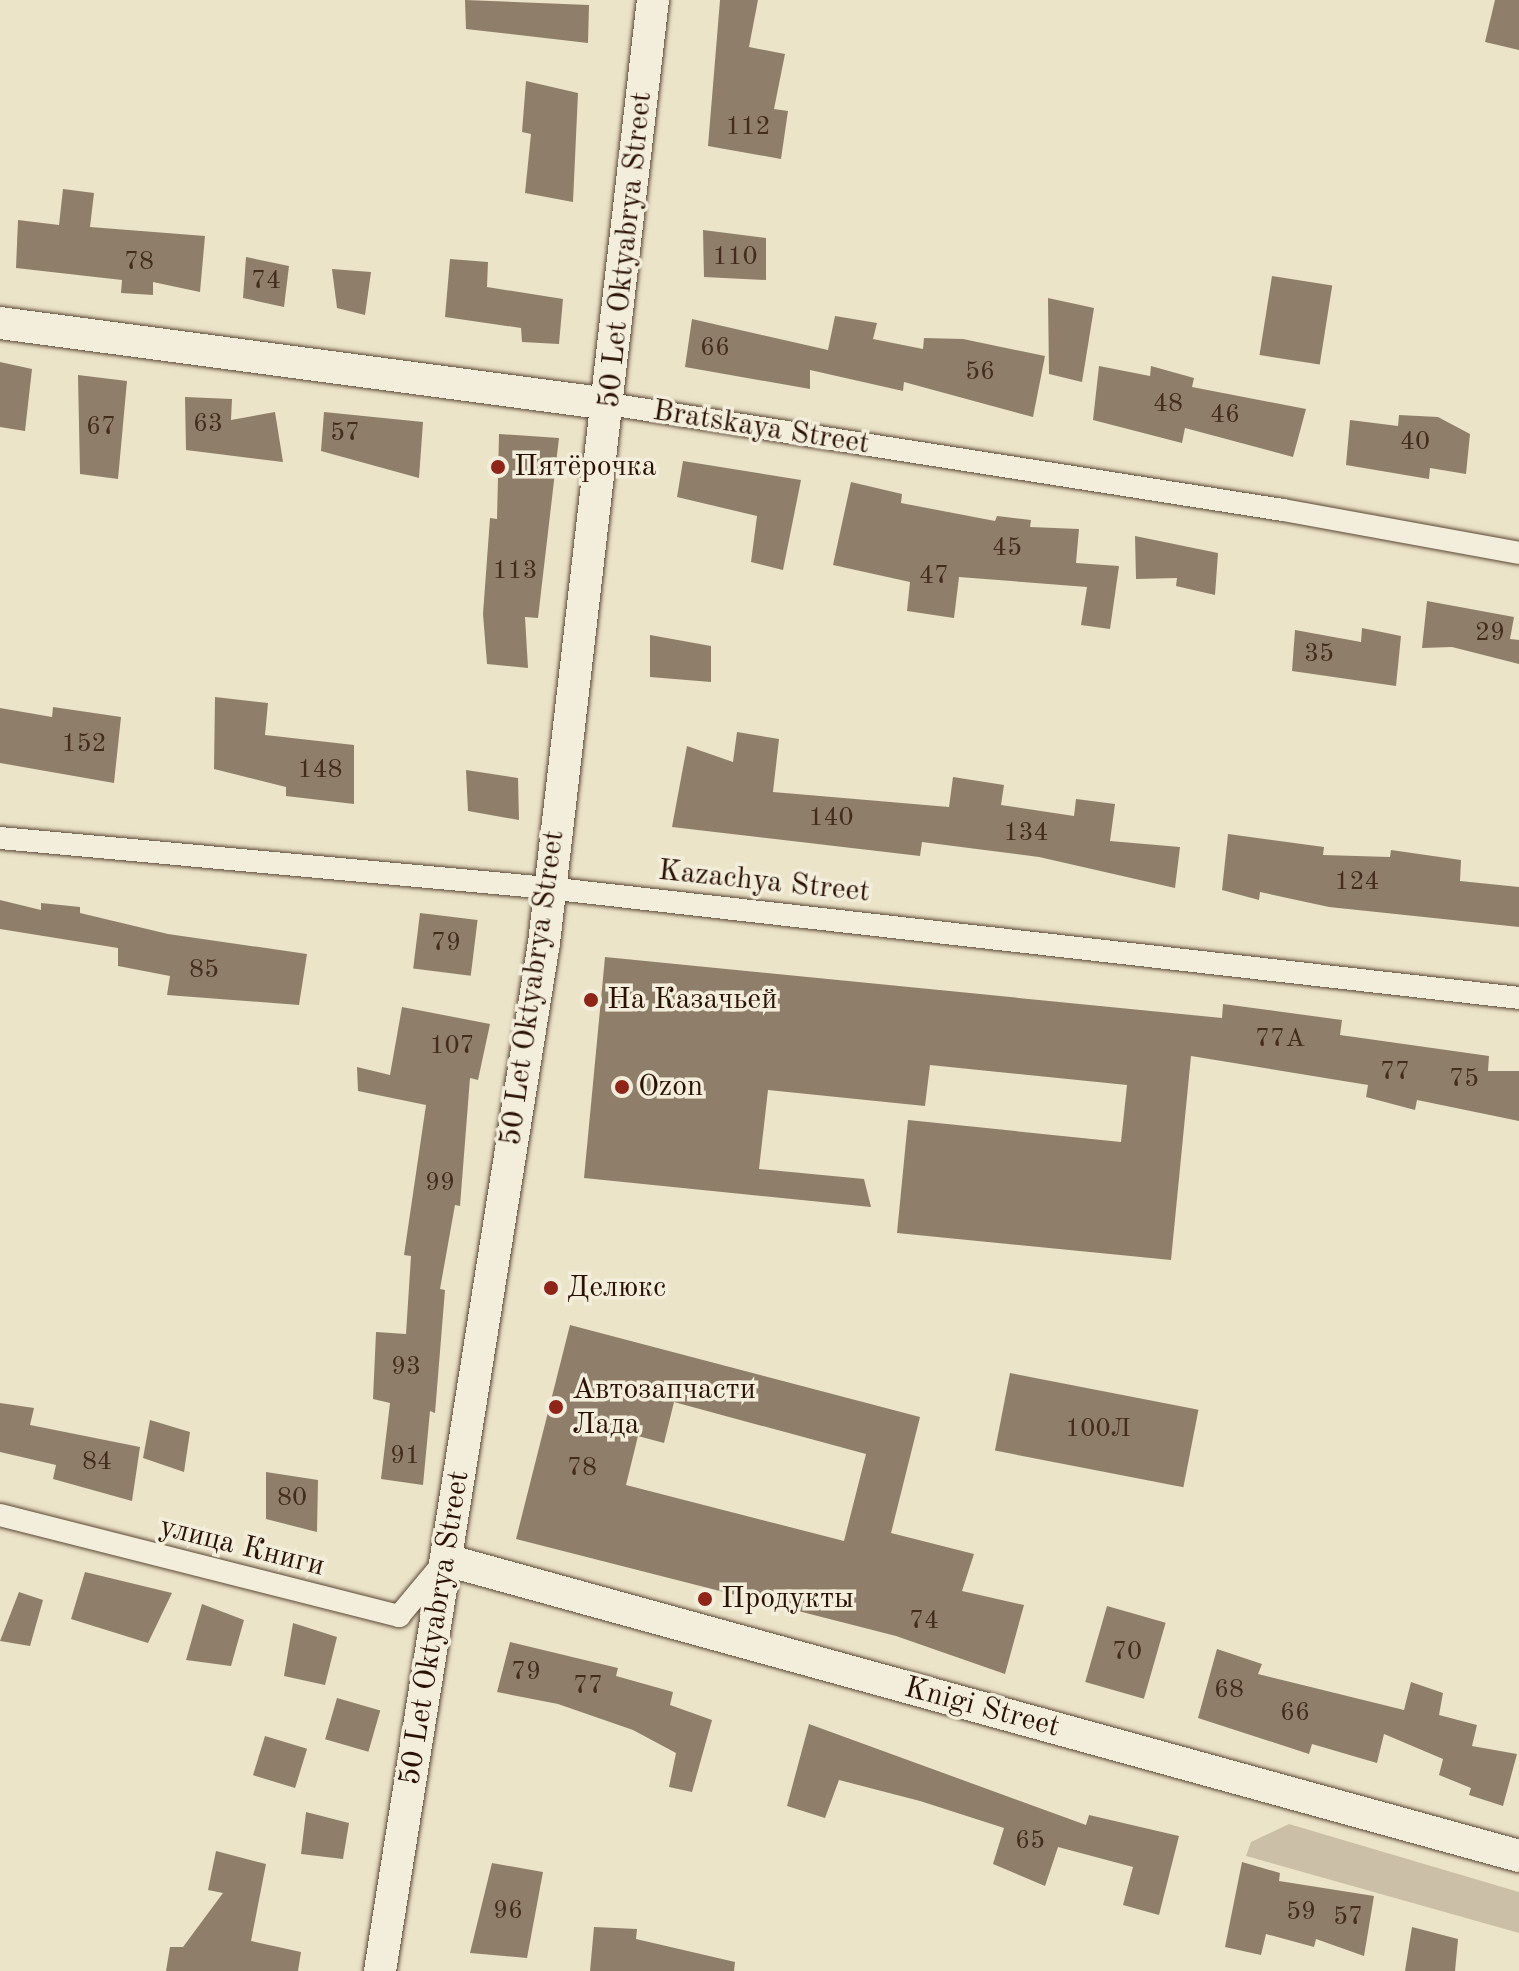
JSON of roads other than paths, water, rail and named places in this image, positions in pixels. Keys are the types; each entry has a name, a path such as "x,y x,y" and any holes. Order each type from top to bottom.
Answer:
{"main road":[{"name":"50 Let Oktyabrya Street","path":"387,1969 548,888 609,404 653,0"},
{"name":"Bratskaya Street","path":"0,323 609,404"},
{"name":"Knigi Street","path":"446,1560 1519,1856"}],"street":[{"name":"Bratskaya Street","path":"609,404 1283,510 1519,553"},
{"name":"Kazachya Street","path":"0,838 548,888 1519,998"},
{"name":"улица Книги","path":"0,1515 399,1616 446,1560"}],"place":[{"name":"Пятёрочка","path":"498,467"},
{"name":"На Казачьей","path":"591,1000"},
{"name":"Ozon","path":"622,1087"},
{"name":"Делюкс","path":"551,1288"},
{"name":"Автозапчасти Лада","path":"556,1407"},
{"name":"Продукты","path":"705,1599"}]}
